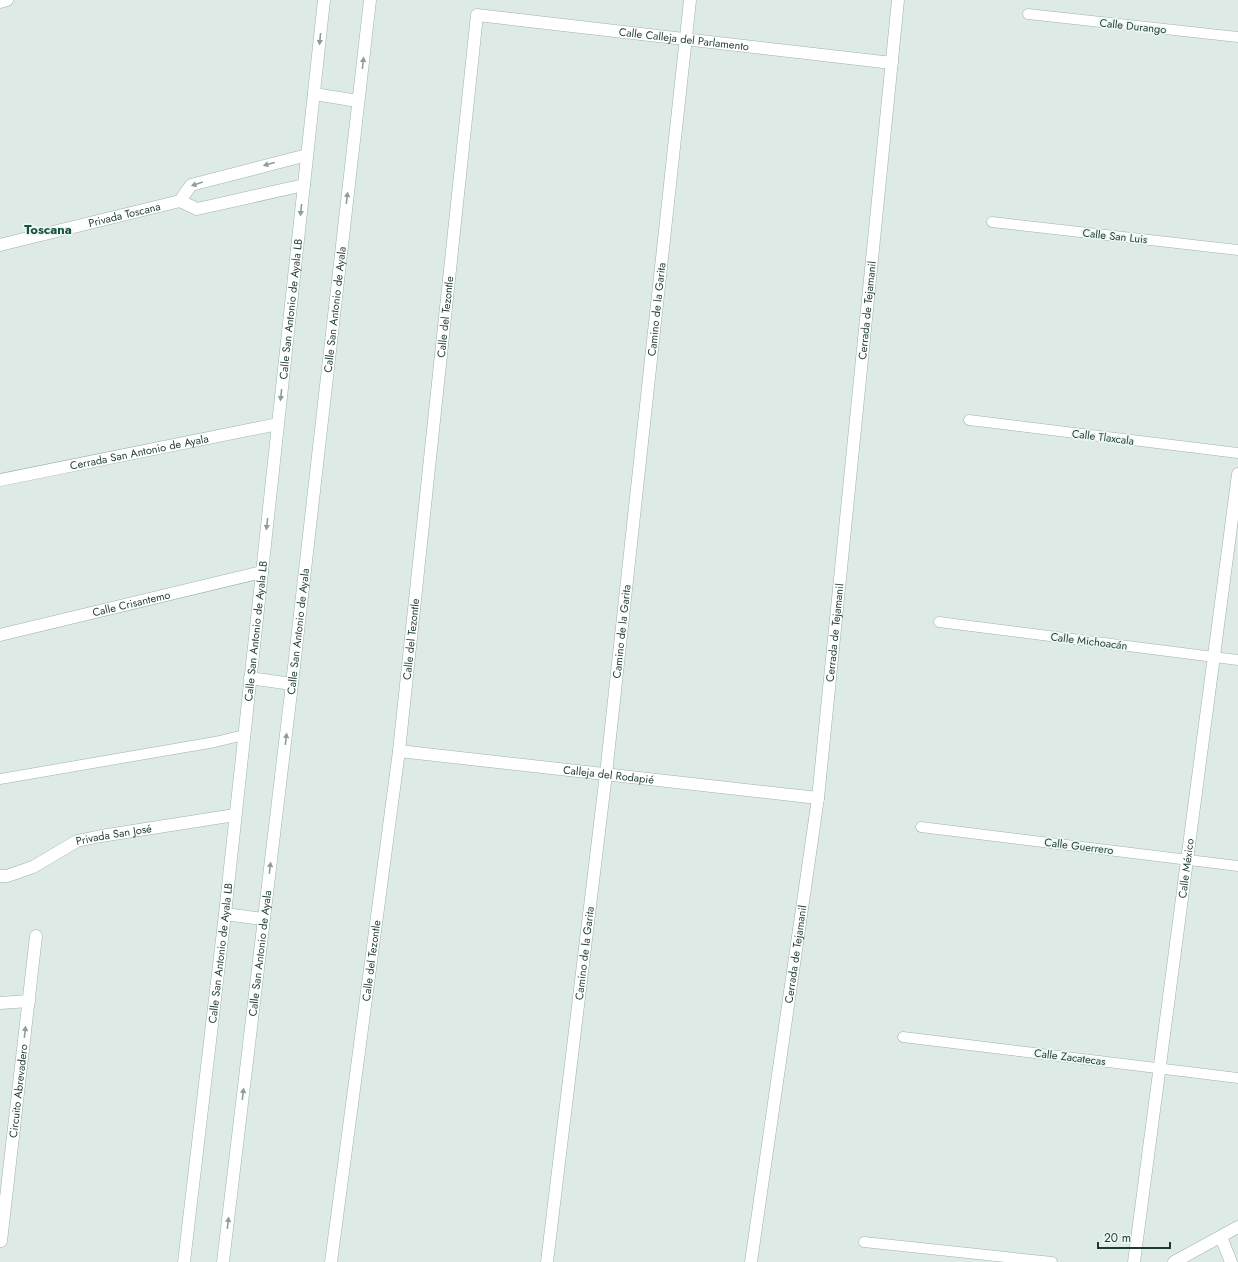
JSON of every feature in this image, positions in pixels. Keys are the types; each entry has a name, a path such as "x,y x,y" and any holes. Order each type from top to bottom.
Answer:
{"street":[{"path":"0,2 7,0"},
{"name":"Calle San Antonio de Ayala LB","path":"184,1262 225,914 324,0"},
{"name":"Calle San Antonio de Ayala","path":"223,1262 292,684 370,0"},
{"name":"Camino de la Garita","path":"547,1262 606,774 690,0"},
{"name":"Cerrada de Tejamanil","path":"751,1262 818,798 898,0"},
{"name":"Calle Calleja del Parlamento","path":"477,14 892,63"},
{"name":"Calle del Tezontle","path":"330,1262 400,751 477,14"},
{"path":"314,94 358,101"},
{"path":"304,184 197,209 180,201 191,186 307,154"},
{"name":"Privada Toscana","path":"0,245 180,201"},
{"name":"Cerrada San Antonio de Ayala","path":"0,480 278,424"},
{"name":"Calle México","path":"1134,1262 1238,474"},
{"name":"Calle Crisantemo","path":"0,635 262,572"},
{"path":"250,678 292,684"},
{"name":"Calleja del Rodapié","path":"400,751 818,798"},
{"name":"Privada San José","path":"0,876 7,876 33,867 77,842 101,836 235,815"},
{"path":"225,914 263,920"},
{"name":"Circuito Abrevadero","path":"1,1241 4,1182 29,1001 36,936"},
{"path":"0,1003 29,1001"},
{"path":"1174,1262 1238,1227"},
{"path":"1221,1237 1231,1262"}],"lane":[{"name":"Calle Durango","path":"1028,14 1238,38"},
{"name":"Calle San Luis","path":"992,222 1238,250"},
{"name":"Calle Tlaxcala","path":"969,420 1238,453"},
{"name":"Calle Michoacán","path":"939,622 1238,660"},
{"path":"0,779 207,744 244,735"},
{"name":"Calle Guerrero","path":"921,827 1238,866"},
{"name":"Calle Zacatecas","path":"903,1037 1238,1078"},
{"path":"864,1242 1052,1262"}],"district":[{"name":"Toscana","path":"48,229"}]}
